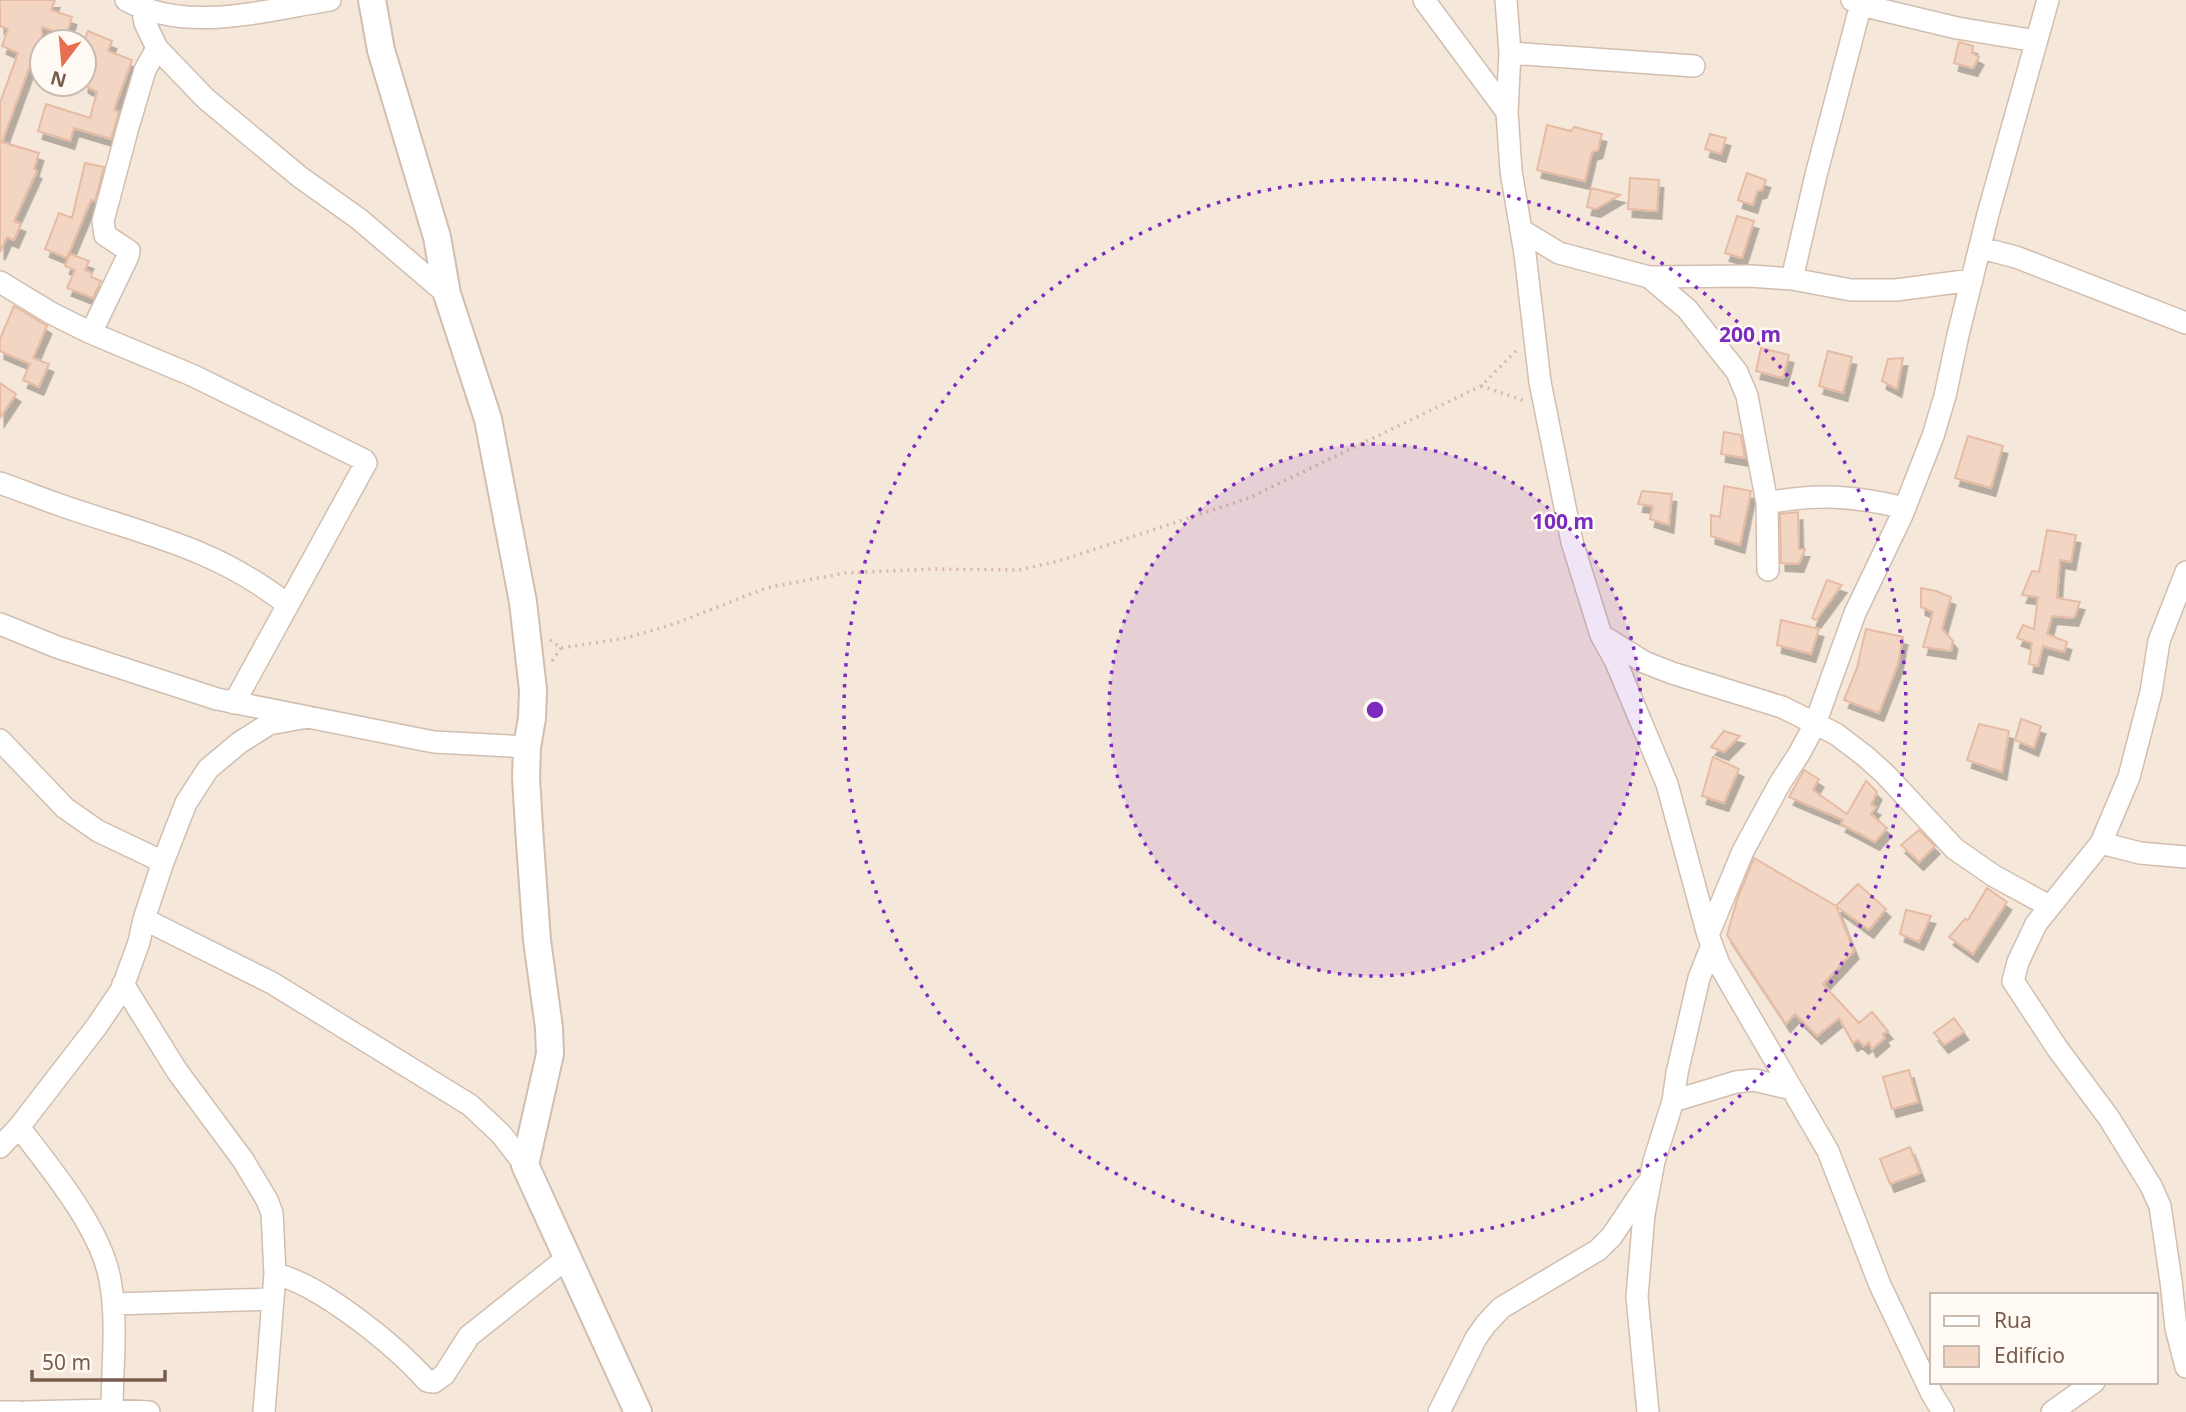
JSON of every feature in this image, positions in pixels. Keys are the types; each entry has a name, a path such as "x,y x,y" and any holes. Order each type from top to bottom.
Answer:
{"street":[{"path":"134,4 181,16 223,16 248,15 330,0"},
{"path":"372,0 381,50 437,237 447,294 488,419 523,602 533,690 526,778 537,940 550,1054 525,1165"},
{"path":"1424,0 1507,112"},
{"path":"1506,0 1510,53 1507,112 1511,171 1545,414 1572,542 1601,635 1620,671 1667,784 1719,964 1828,1151 1880,1285 1931,1394 1943,1412"},
{"path":"1648,1412 1637,1297 1644,1214 1651,1178 1674,1101 1677,1073 1699,978 1743,851 1815,724 1855,613 1905,508 1945,396 1972,280 2048,0"},
{"path":"1792,279 1858,2 1956,29 2036,41"},
{"path":"134,4 157,48 214,106 300,177 359,219 447,294"},
{"path":"92,333 128,256 129,251 105,235 103,221 145,70 157,48"},
{"path":"1510,53 1694,66"},
{"path":"1521,230 1559,253 1649,277 1705,275 1792,279 1852,290 1885,290 1972,280"},
{"path":"1981,248 2016,257 2185,319"},
{"path":"1528,282 1559,253"},
{"path":"1688,309 1693,292 1705,275"},
{"path":"1649,277 1688,309 1737,372 1747,396 1767,503 1768,570"},
{"path":"0,282 51,313 194,376 363,460 366,465 234,703"},
{"path":"0,483 190,548 223,562 264,585 288,605"},
{"path":"1767,503 1839,496 1905,508"},
{"path":"2186,572 2159,640 2151,692 2129,777 2101,843 2036,924 2018,962 2013,981 2057,1048 2109,1118 2151,1186 2160,1206 2172,1281 2166,1332 2186,1367"},
{"path":"0,624 57,648 116,668 234,703 434,742 527,747"},
{"path":"1601,635 1644,662 1782,707 1836,734 1865,756 1955,849 1994,876 2049,906"},
{"path":"0,1147 19,1127 97,1027 123,984 139,942 163,862 186,803 208,769 269,723 307,717"},
{"path":"0,740 65,808 99,831 163,862"},
{"path":"2101,843 2140,853 2186,857"},
{"path":"144,919 272,984 470,1105 501,1134 525,1165 638,1412"},
{"path":"123,984 177,1071 243,1160 267,1200 274,1226 275,1274 264,1412"},
{"path":"1674,1101 1754,1080 1792,1089"},
{"path":"19,1127 55,1174 85,1220 100,1248 110,1276 114,1304 112,1410"},
{"path":"1438,1412 1486,1324 1501,1308 1598,1250 1612,1236 1651,1178"},
{"path":"275,1274 289,1277 349,1312 382,1338 427,1381 434,1382 443,1375 469,1336 567,1258"},
{"path":"114,1304 272,1299"},
{"path":"2052,1412 2091,1384"},
{"path":"0,1412 19,1412"},
{"path":"25,1412 149,1412"}],"path":[{"path":"561,648 626,638 674,624 766,588 845,573 932,569 1018,570 1059,561 1249,498 1481,386 1533,334"},
{"path":"1481,386 1521,399 1545,414"}],"shaded area":[{"path":"0,0 2186,0 2186,1412 0,1412"}],"building":[{"path":"0,0 55,0 51,10 72,17 68,28 28,28 28,71 2,142 39,153 34,169 37,171 14,221 21,224 14,240 7,237 0,252 0,103 18,53 2,46 8,29 0,26"},
{"path":"98,35 112,41 108,51 132,60 114,110 119,112 111,139 74,128 70,141 38,131 46,104 90,118 95,98 98,98"},
{"path":"1959,42 1973,46 1972,53 1979,57 1973,68 1954,63"},
{"path":"1547,125 1571,131 1574,127 1602,134 1598,150 1592,152 1585,181 1537,170"},
{"path":"1710,134 1726,138 1721,154 1705,149"},
{"path":"85,163 104,167 95,201 91,200 67,258 45,249 59,213 72,218"},
{"path":"1747,173 1766,180 1762,190 1757,191 1753,205 1738,200"},
{"path":"1630,178 1659,180 1657,211 1628,209"},
{"path":"1591,188 1620,195 1596,209 1587,207"},
{"path":"1737,216 1754,221 1742,258 1725,253"},
{"path":"70,254 89,261 85,270 92,273 91,277 101,281 93,298 67,288 75,270 65,266"},
{"path":"14,306 47,326 33,358 49,364 39,387 23,380 30,364 0,351 0,339"},
{"path":"1761,348 1789,355 1783,378 1756,371"},
{"path":"1828,351 1852,357 1843,393 1819,386"},
{"path":"1903,358 1897,389 1882,381 1888,359"},
{"path":"0,383 16,394 0,418"},
{"path":"1724,432 1741,435 1745,458 1721,454"},
{"path":"1968,436 2003,446 1991,488 1955,478"},
{"path":"1724,486 1751,491 1740,545 1711,536 1711,515 1720,517"},
{"path":"1642,491 1672,494 1669,525 1650,519 1653,506 1638,504"},
{"path":"1798,512 1799,549 1805,549 1799,564 1781,563 1780,514"},
{"path":"2047,530 2076,535 2071,562 2060,560 2057,598 2080,602 2074,618 2052,616 2047,634 2067,642 2064,652 2043,646 2038,666 2029,664 2032,643 2017,638 2023,625 2034,629 2038,597 2022,595 2032,571 2039,572"},
{"path":"1827,580 1842,585 1816,620 1812,618"},
{"path":"1921,588 1951,597 1942,629 1953,641 1951,651 1923,647 1933,612 1921,607"},
{"path":"1781,620 1819,629 1811,654 1777,645"},
{"path":"1866,629 1903,637 1898,664 1879,713 1844,700 1857,668"},
{"path":"2021,719 2041,726 2034,748 2015,740"},
{"path":"1979,724 2009,731 2002,772 1967,760"},
{"path":"1724,731 1740,736 1724,752 1711,747"},
{"path":"1713,757 1739,769 1724,803 1702,796"},
{"path":"1804,770 1819,779 1813,790 1847,814 1866,781 1877,792 1871,805 1876,807 1871,814 1887,828 1875,842 1841,824 1843,820 1789,797"},
{"path":"1919,830 1935,846 1919,862 1901,845"},
{"path":"1754,858 1836,906 1854,951 1823,984 1859,1023 1872,1012 1888,1031 1883,1034 1885,1038 1872,1049 1869,1042 1864,1046 1858,1040 1853,1043 1839,1018 1817,1036 1795,1014 1786,1024 1727,935 1738,897"},
{"path":"1858,884 1886,909 1869,930 1836,906"},
{"path":"1987,888 2007,902 1973,954 1949,937 1965,919 1968,920"},
{"path":"1906,910 1931,916 1919,942 1900,934"},
{"path":"1954,1018 1964,1032 1944,1045 1934,1033"},
{"path":"1909,1070 1918,1102 1892,1109 1883,1077"},
{"path":"1910,1147 1920,1173 1890,1184 1880,1159"}]}
